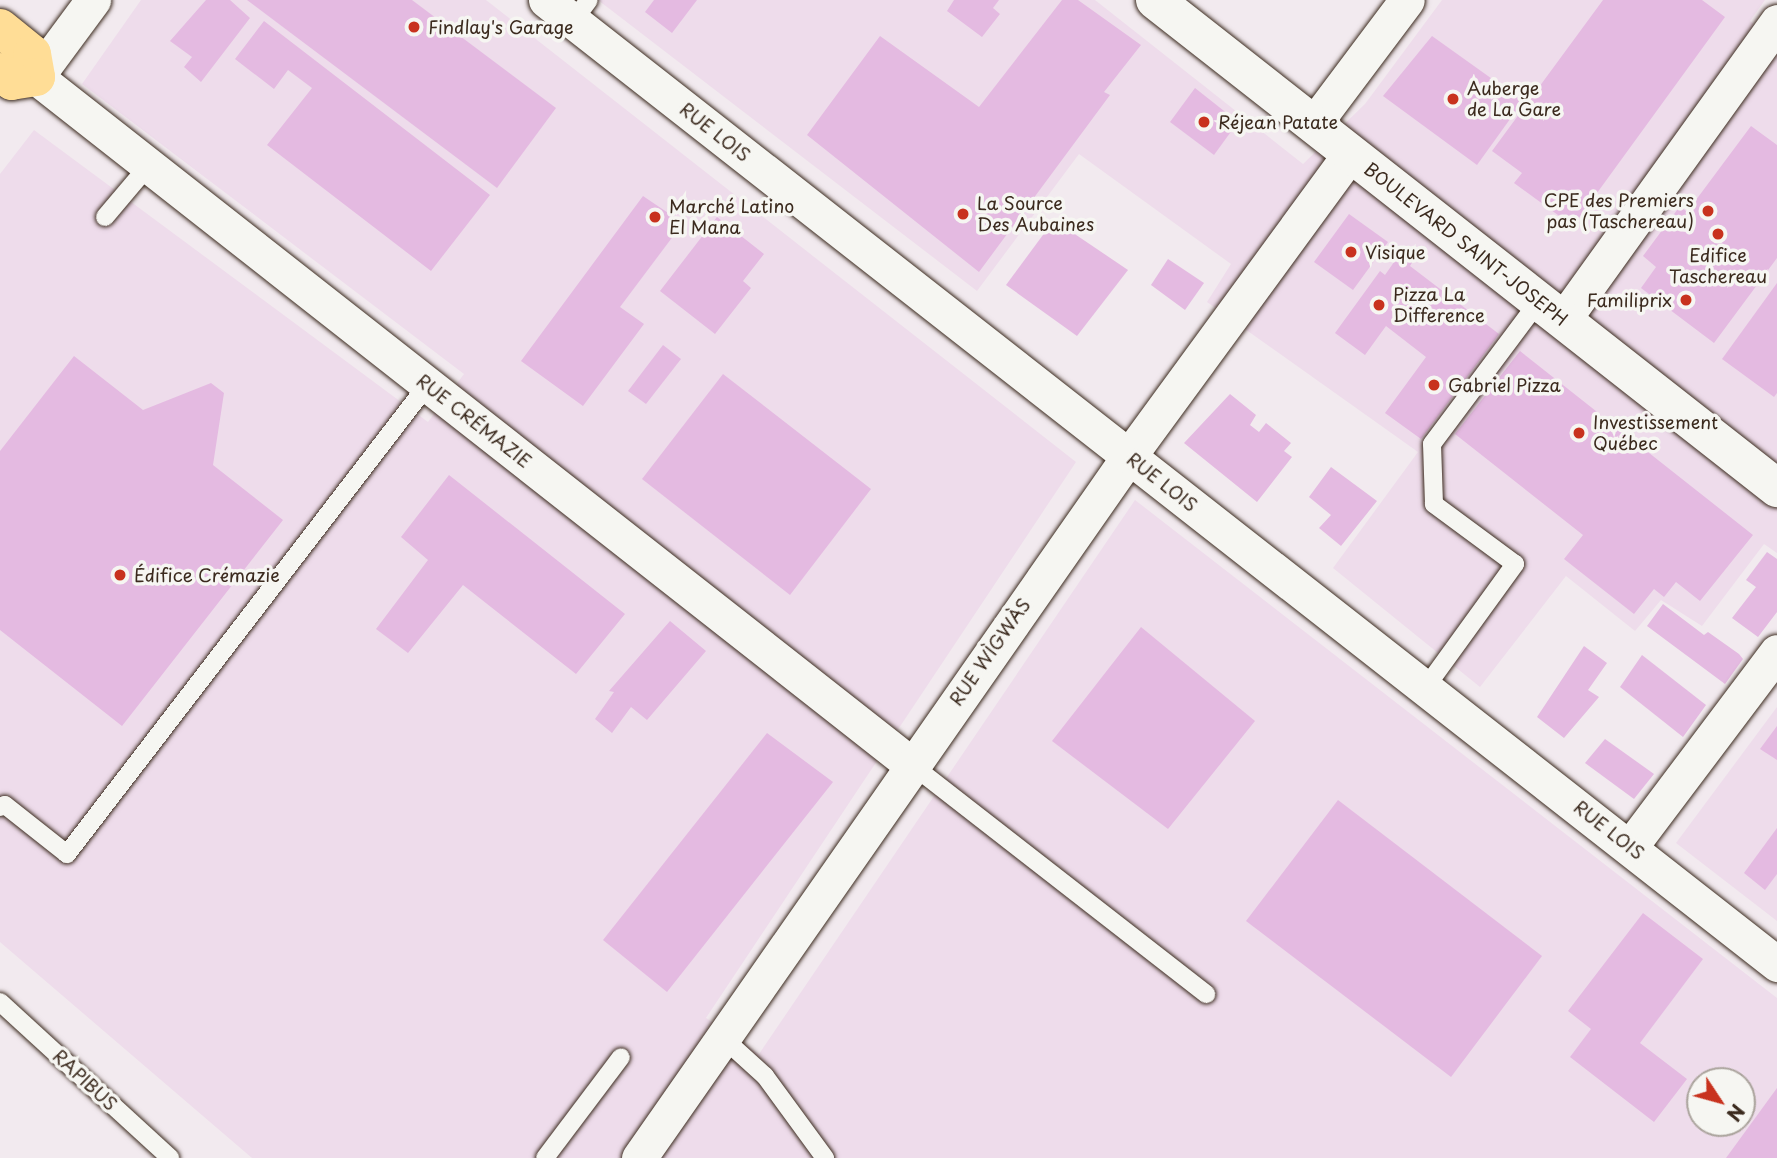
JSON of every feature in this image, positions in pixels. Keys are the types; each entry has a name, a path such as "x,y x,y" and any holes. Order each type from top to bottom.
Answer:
{"main road":[{"name":"BOULEVARD SAINT-JOSEPH","path":"1155,0 1777,488"},
{"path":"0,28 32,54 18,75"}],"street":[{"path":"18,75 93,0"},
{"path":"1313,125 1407,0"},
{"name":"RUE LOIS","path":"569,7 1129,456 1777,964"},
{"path":"1551,310 1777,22"},
{"name":"RUE CRÉMAZIE","path":"18,75 149,165 912,765"},
{"name":"RUE WÌGWÀS","path":"639,1158 1129,456 1351,153"},
{"path":"1630,847 1777,652"}],"lane":[{"path":"105,217 149,165"},
{"path":"1426,687 1515,564 1434,504 1432,444 1551,310"},
{"path":"0,807 5,805 67,854 428,384"},
{"path":"912,765 1206,994"},
{"name":"RAPIBUS","path":"0,1002 170,1158"},
{"path":"722,1037 765,1076 825,1158"},
{"path":"545,1158 621,1057"}],"shaded area":[{"path":"141,0 486,0 1076,462 706,1018 759,1054 1135,500 1777,998 1777,1158 252,1158 0,942 0,174 34,130 428,422 464,374 82,84"},
{"path":"598,0 1095,0 1303,164 1365,104 1442,0 1765,0 1750,21 1777,41 1777,553 1764,544 1702,626 1661,600 1635,631 1566,576 1480,687 1333,568 1418,452 1207,302 1231,264 1079,154 977,291"},
{"path":"1777,707 1777,921 1676,843"}],"building":[{"path":"206,0 230,0 250,18 201,82 184,67 192,57 170,41"},
{"path":"247,0 412,0 556,108 497,188"},
{"path":"654,0 697,0 672,33 645,12"},
{"path":"954,0 999,0 993,8 1000,14 982,37 947,11"},
{"path":"1062,0 1078,0 1141,45 1104,92 1110,95 979,272 807,135 880,36 979,107"},
{"path":"1603,0 1702,0 1725,17 1573,226 1514,183 1522,173 1492,151"},
{"path":"264,21 490,195 431,271 267,145 312,88 288,70 274,89 235,59"},
{"name":"Auberge de La Gare","path":"1432,36 1523,101 1477,165 1383,96"},
{"name":"Réjean Patate","path":"1195,88 1238,122 1214,155 1170,122"},
{"name":"Edifice Taschereau","path":"1751,126 1777,145 1777,258 1714,343 1641,288 1656,267 1643,256 1680,206 1687,212"},
{"path":"643,196 683,223 620,307 644,324 583,406 521,361"},
{"name":"Visique","path":"1349,214 1388,242 1353,290 1314,262"},
{"path":"717,217 764,254 743,281 751,288 715,334 660,291"},
{"path":"1054,220 1128,270 1077,336 1006,285"},
{"path":"1401,252 1413,261 1410,266 1499,334 1421,439 1385,413 1426,357 1386,326 1365,355 1335,333 1380,271 1385,275"},
{"path":"1168,259 1204,283 1185,310 1151,285"},
{"path":"1777,283 1777,393 1774,397 1722,359"},
{"path":"663,345 681,359 646,404 628,391"},
{"path":"1520,351 1753,535 1700,601 1676,582 1664,597 1654,589 1634,614 1564,559 1583,535 1455,434"},
{"name":"Édifice Crémazie","path":"74,356 143,410 211,383 224,393 213,465 283,520 122,726 0,630 0,451"},
{"path":"723,374 871,489 790,595 642,479"},
{"path":"1230,394 1256,415 1250,425 1259,432 1266,423 1291,443 1284,451 1292,457 1257,502 1184,443"},
{"path":"1331,467 1377,501 1341,546 1319,528 1331,515 1309,497"},
{"path":"449,475 625,614 576,674 463,585 408,653 376,629 428,560 401,537"},
{"path":"1767,552 1777,559 1777,612 1758,637 1732,618 1756,587 1746,580"},
{"path":"1663,604 1704,635 1708,632 1743,659 1725,684 1647,626"},
{"path":"670,621 706,651 647,720 631,707 612,733 595,719 614,692 609,691"},
{"path":"1141,627 1255,721 1168,829 1052,741"},
{"path":"1584,646 1607,663 1588,690 1599,697 1564,738 1537,717"},
{"path":"1642,655 1706,705 1683,737 1620,687"},
{"path":"1777,726 1777,760 1760,749"},
{"path":"767,733 833,782 667,992 603,940"},
{"path":"1605,739 1654,774 1634,799 1585,763"},
{"path":"1338,800 1542,956 1451,1077 1246,921"},
{"path":"1777,828 1777,874 1765,890 1744,873"},
{"path":"1643,913 1703,959 1640,1043 1686,1078 1654,1122 1570,1057 1591,1029 1568,1011"},
{"path":"1777,1088 1777,1158 1726,1158 1741,1137 1756,1137 1756,1117"}],"place":[{"name":"Findlay's Garage","path":"414,27"},
{"name":"Auberge de La Gare","path":"1453,99"},
{"name":"Réjean Patate","path":"1204,122"},
{"name":"CPE des Premiers pas (Taschereau)","path":"1708,211"},
{"name":"La Source Des Aubaines","path":"963,214"},
{"name":"Marché Latino El Mana","path":"655,217"},
{"name":"Edifice Taschereau","path":"1718,234"},
{"name":"Visique","path":"1351,252"},
{"name":"Familiprix","path":"1686,300"},
{"name":"Pizza La Difference","path":"1379,305"},
{"name":"Gabriel Pizza","path":"1434,385"},
{"name":"Investissement Québec","path":"1579,433"},
{"name":"Édifice Crémazie","path":"120,575"}]}
